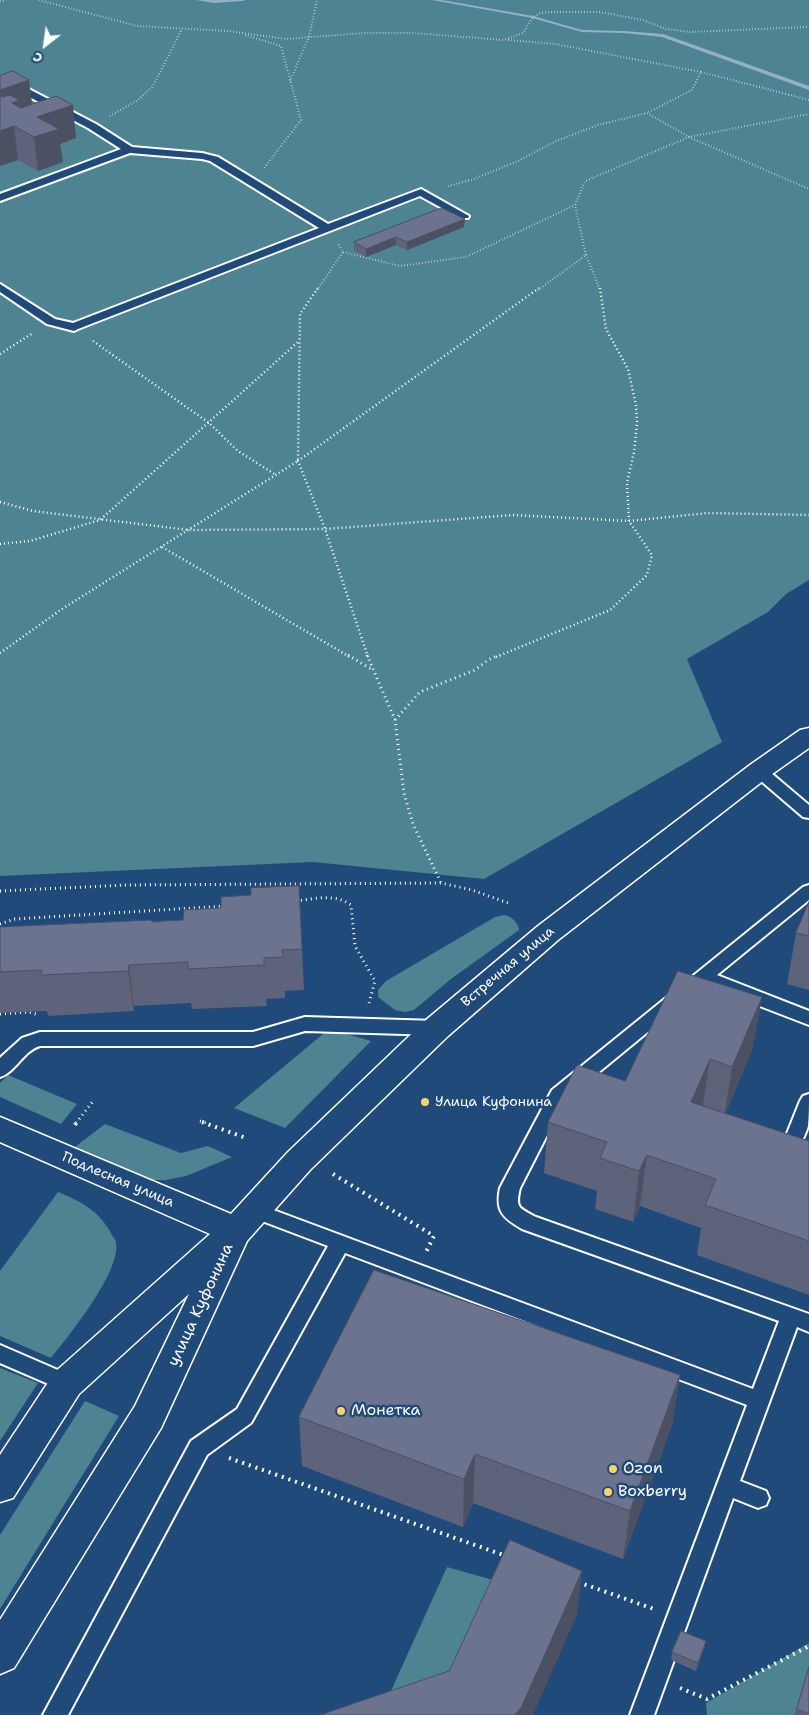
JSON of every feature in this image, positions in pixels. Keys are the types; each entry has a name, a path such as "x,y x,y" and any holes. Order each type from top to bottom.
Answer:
{"main road":[{"name":"Встречная улица","path":"245,1220 299,1161 437,1028 548,933 759,771 809,736"},
{"name":"Подлесная улица","path":"0,1129 245,1220"},
{"name":"улица Куфонина","path":"0,1486 67,1383 245,1220"},
{"name":"улица Куфонина","path":"0,1655 148,1417 245,1220"}],"lane":[{"path":"0,88 22,89 92,126 129,150"},
{"path":"0,198 129,150 208,157 253,182 328,229"},
{"path":"0,287 51,322 74,327 421,192 464,216"},
{"path":"759,771 809,812"},
{"path":"642,1715 760,1400 800,1320 529,1223 513,1214 506,1201 510,1188 558,1095 809,891"},
{"path":"703,978 809,1018"},
{"path":"0,1070 23,1046 31,1040 40,1039 253,1039 305,1024 437,1028"},
{"path":"809,1102 786,1163 794,1175 809,1182"},
{"path":"245,1220 340,1243 760,1400"},
{"path":"56,1715 199,1448 244,1416 340,1243"},
{"path":"0,1354 67,1383"},
{"path":"727,1486 758,1498"}],"path":[{"path":"0,1 6,0"},
{"path":"39,0 138,26 182,30 228,31 286,39 364,33 412,33 555,44 701,72 809,100"},
{"path":"290,82 309,37 317,0"},
{"path":"504,40 527,32 531,27 533,17 540,13 552,12 600,12 643,20 666,29 690,32 809,27"},
{"path":"92,126 138,100 153,86 182,30"},
{"path":"228,31 281,46 292,99 301,120 253,182"},
{"path":"421,192 471,180 518,161 556,141 598,125 647,113 692,90 701,72"},
{"path":"647,113 689,137 809,189"},
{"path":"395,720 420,692 475,670 488,660 610,610 647,575 652,555 629,521 627,483 634,452 636,405 628,369 606,329 600,289 586,255 575,204 585,181 689,137 809,114"},
{"path":"328,229 343,252 400,266 466,257 575,204"},
{"path":"343,252 300,314 298,461 325,529 372,669 395,720 398,759 404,793 413,824 441,883"},
{"path":"0,653 62,609 298,461 586,255"},
{"path":"0,354 51,322"},
{"path":"74,327 209,423 238,451 276,475"},
{"path":"0,544 30,541 100,520 299,342"},
{"path":"0,502 33,512 189,530 325,529 513,515 629,521 708,514 809,516"},
{"path":"162,547 372,669"},
{"path":"0,891 126,885 441,883 472,890 508,903"},
{"path":"289,902 338,898 347,901 351,905 355,946 375,981 363,1025"},
{"path":"0,924 15,919 230,905"},
{"path":"75,1125 94,1100"},
{"path":"200,1120 246,1138"},
{"path":"333,1174 434,1236 416,1271"},
{"path":"199,1448 509,1557"},
{"path":"575,1581 678,1617"},
{"path":"656,1678 707,1699 809,1646"}],"green space":[{"path":"0,0 809,0 809,580 786,594 768,612 687,659 722,742 484,879 313,862 0,876"},
{"path":"504,915 514,920 519,930 451,979 414,1010 405,1012 395,1010 378,997 378,990 386,981 495,917"},
{"path":"329,1029 371,1041 285,1128 234,1108"},
{"path":"8,1075 77,1104 61,1124 0,1097 0,1083"},
{"path":"105,1124 181,1153 208,1146 232,1157 186,1176 166,1180 152,1180 75,1147"},
{"path":"58,1192 82,1203 101,1218 116,1243 115,1255 102,1286 81,1319 51,1358 0,1336 0,1271"},
{"path":"0,1368 38,1383 0,1441"},
{"path":"85,1401 119,1416 0,1609 0,1535"},
{"path":"447,1567 507,1584 441,1715 329,1715 390,1693"},
{"path":"809,1643 809,1689 803,1687 795,1715 707,1715 706,1703"}],"building":[{"path":"13,71 29,80 0,90 0,76"},
{"path":"10,95 19,100 12,103 21,108 56,96 73,105 37,117 59,129 34,137 14,126 0,131 0,96"},
{"path":"442,208 465,219 407,242 396,237 366,249 354,242"},
{"path":"299,886 302,949 282,950 283,957 264,958 264,965 188,969 188,962 129,965 128,971 41,975 42,970 0,972 0,927 183,920 184,910 221,908 221,897 251,895 251,888"},
{"path":"809,902 809,936 796,933"},
{"path":"678,971 762,997 732,1067 710,1059 691,1102 809,1141 809,1241 705,1205 716,1179 647,1155 639,1171 600,1158 607,1142 548,1122 577,1065 625,1081"},
{"path":"374,1270 680,1375 630,1511 475,1454 464,1479 299,1417"},
{"path":"510,1540 582,1571 521,1708 514,1715 320,1715 449,1671"},
{"path":"681,1631 706,1641 698,1663 672,1652"},
{"path":"809,1667 809,1714 797,1709"}],"waterway":[{"path":"198,0 214,2 243,0"},
{"path":"434,0 533,17 582,31 624,32 663,36 809,88"}],"place":[{"name":"Улица Куфонина","path":"425,1102"},
{"name":"Монетка","path":"341,1411"},
{"name":"Ozon","path":"613,1469"},
{"name":"Boxberry","path":"608,1492"}]}
